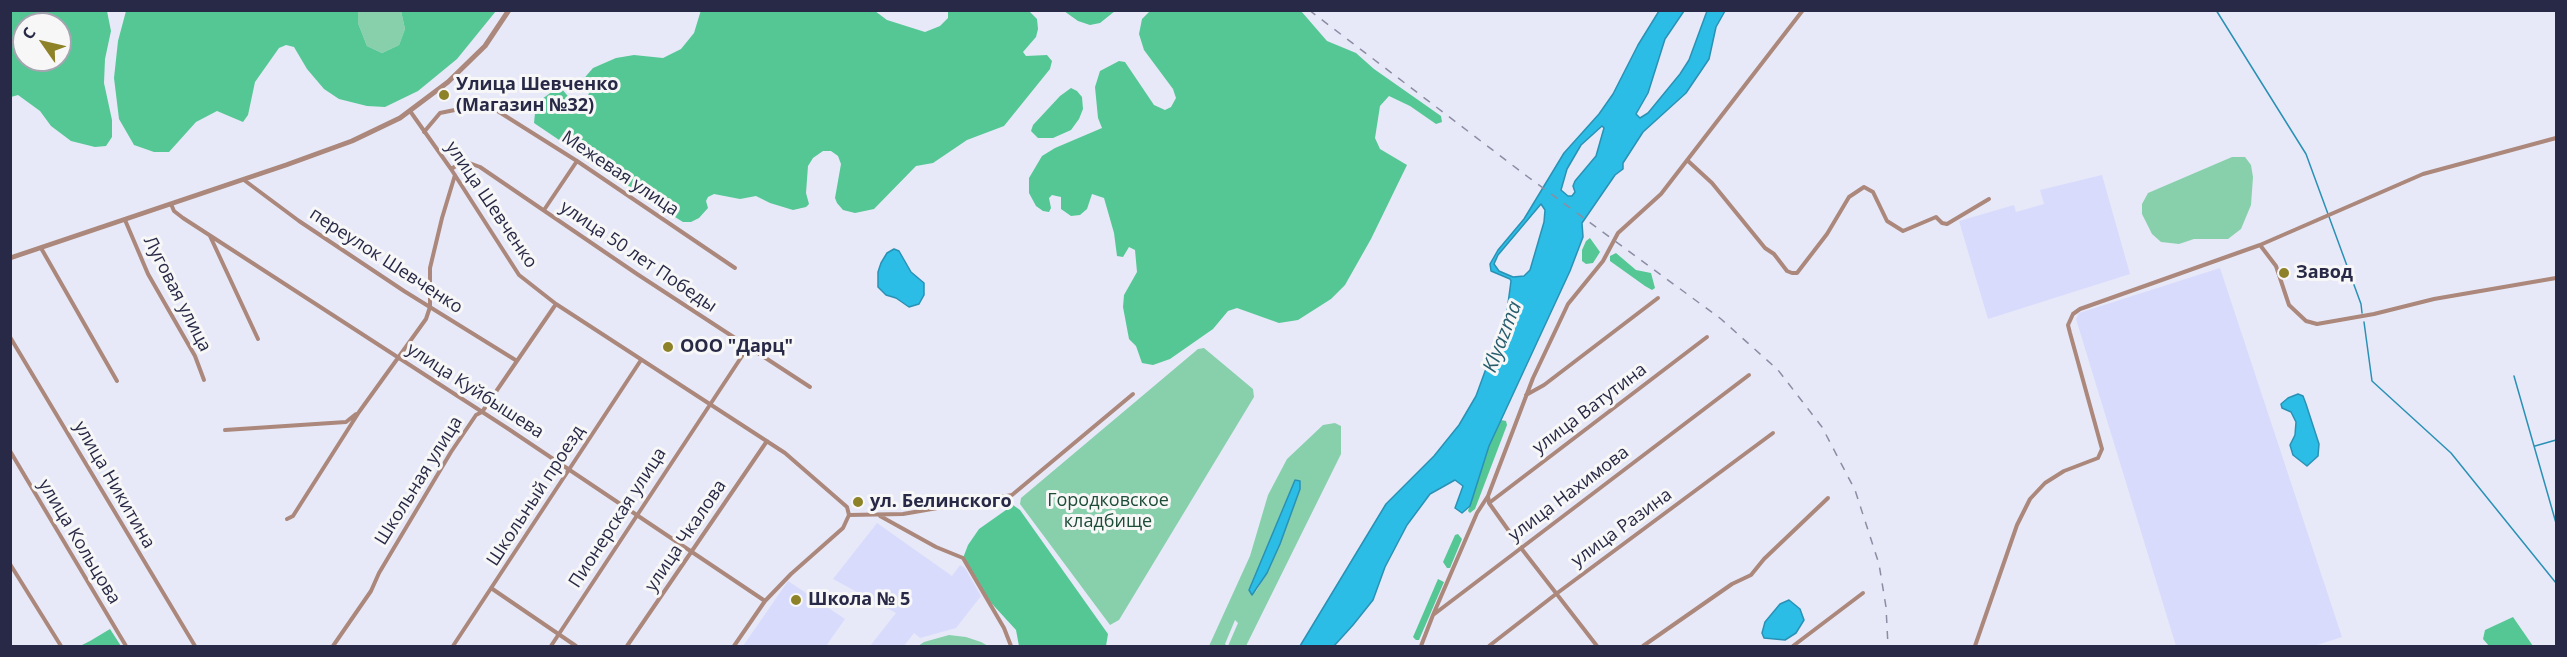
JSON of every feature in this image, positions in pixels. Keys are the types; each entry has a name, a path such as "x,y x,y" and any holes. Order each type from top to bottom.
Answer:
{"street":[{"path":"10,258 352,141 410,111 448,82 485,46 508,10"},
{"path":"1421,646 1477,513 1488,496 1526,395 1568,304 1603,261 1618,232 1661,194 1803,10"},
{"name":"Межевая улица","path":"424,132 440,114 488,105 577,160 735,268"},
{"name":"улица Шевченко","path":"410,111 451,169 519,274 556,304 785,453 847,507 849,514"},
{"path":"1975,646 2017,525 2030,499 2045,483 2064,471 2098,458 2102,449 2068,326 2073,314 2080,309 2260,245 2423,174 2556,138"},
{"path":"544,210 577,160"},
{"path":"1687,160 1712,183 1765,248 1774,254 1787,271 1792,273 1797,273 1827,234 1849,197 1864,187 1873,192 1887,221 1904,231 1936,218 1947,224 1989,199"},
{"name":"улица 50 лет Победы","path":"451,169 464,161 474,163 810,387"},
{"path":"287,519 293,516 359,412 426,319 430,307 430,268 455,175"},
{"name":"переулок Шевченко","path":"243,180 299,221 517,361"},
{"name":"улица Куйбышева","path":"171,204 174,211 183,218 482,412 765,601"},
{"name":"Луговая улица","path":"125,220 148,274 195,356 204,380"},
{"path":"209,235 258,339"},
{"path":"2260,245 2276,266 2289,305 2306,321 2317,324 2374,314 2434,299 2556,278"},
{"path":"41,248 117,381"},
{"path":"1526,395 1544,385 1658,298"},
{"name":"Школьная улица","path":"333,646 371,591 379,573 451,452 476,415 482,412 556,304"},
{"name":"улица Никитина","path":"10,337 195,646"},
{"name":"улица Ватутина","path":"1489,503 1707,337"},
{"name":"Пионерская улица","path":"551,646 748,347"},
{"name":"Школьный проезд","path":"453,646 641,360"},
{"name":"улица Нахимова","path":"1433,615 1749,375"},
{"path":"734,646 765,601 791,574 843,528 849,514 877,515 913,512 1012,495 1133,393"},
{"path":"225,430 346,422 359,412"},
{"name":"улица Разина","path":"1489,646 1773,433"},
{"name":"улица Чкалова","path":"627,646 767,441"},
{"name":"улица Кольцова","path":"10,451 126,646"},
{"path":"1488,496 1489,503 1521,548 1597,646"},
{"path":"1643,646 1732,584 1751,575 1764,559 1828,498"},
{"path":"877,515 889,519 944,551 963,558 1004,628 1011,646"},
{"path":"10,564 61,646"},
{"path":"491,588 558,636 576,646"},
{"path":"1793,646 1863,593"}],"shaded area":[{"path":"2102,175 2130,274 1988,319 1959,221 2014,205 2016,212 2044,204 2040,190"},
{"path":"2220,268 2342,637 2314,646 2176,646 2076,319 2079,313"},
{"path":"877,523 952,576 960,565 965,568 981,596 956,628 920,638 914,633 904,646 870,646 896,613 833,579"},
{"name":"Школа № 5","path":"788,581 845,619 826,646 743,646"}],"green space":[{"path":"701,10 875,11 887,20 925,32 940,26 948,18 948,11 1029,11 1037,19 1038,29 1036,37 1023,52 1026,56 1047,55 1052,61 1050,69 1004,126 967,140 933,163 916,166 874,209 855,213 843,210 835,198 841,164 838,156 831,151 823,151 813,158 808,166 806,193 809,204 806,207 793,210 756,196 740,199 714,194 708,197 706,201 708,208 699,218 691,222 683,222 652,203 648,198 650,189 647,186 639,190 623,184 581,152 571,148 534,123 535,113 542,99 557,88 561,88 572,101 580,103 587,98 589,93 580,83 593,68 616,58 634,55 663,58 681,49 694,33"},
{"path":"10,11 107,11 111,31 105,59 104,83 112,120 112,137 106,146 95,147 71,141 51,126 40,111 18,95 11,97"},
{"path":"126,11 358,11 358,23 367,46 382,53 399,45 405,29 401,11 496,11 457,59 418,91 385,107 367,106 339,99 324,89 307,69 294,47 286,45 279,48 255,82 248,115 243,122 217,111 196,122 169,152 154,152 134,145 119,119 114,78 118,41"},
{"path":"358,11 401,11 405,29 399,45 382,53 367,46 358,23"},
{"path":"1064,11 1115,11 1100,23 1090,25 1078,21"},
{"path":"1150,11 1301,11 1327,41 1356,53 1374,69 1441,116 1442,122 1436,124 1410,106 1389,96 1380,106 1375,138 1380,149 1407,165 1371,239 1345,285 1331,299 1298,320 1279,323 1237,308 1228,311 1213,329 1170,359 1153,365 1142,363 1136,346 1129,339 1123,307 1124,295 1137,272 1135,250 1129,247 1123,257 1117,256 1114,233 1104,198 1092,194 1087,209 1080,215 1071,216 1061,209 1061,197 1052,195 1049,198 1051,208 1049,212 1036,206 1029,193 1029,178 1042,156 1102,128 1098,118 1095,87 1100,71 1119,61 1125,62 1154,105 1165,110 1171,107 1176,98 1173,89 1144,50 1139,34 1142,19"},
{"path":"1071,88 1082,97 1083,109 1079,119 1071,130 1053,138 1038,138 1031,131 1033,125 1060,96"},
{"path":"2232,157 2245,157 2251,165 2253,177 2251,205 2241,229 2228,239 2194,239 2179,244 2161,242 2152,234 2142,214 2142,204 2148,193"},
{"path":"1590,238 1600,252 1593,263 1586,264 1582,261 1582,250"},
{"path":"1616,253 1636,270 1651,273 1655,288 1652,290 1645,286 1610,261 1610,256"},
{"name":"Городковское кладбище","path":"1204,348 1253,389 1254,397 1119,620 1110,625 1020,504 1021,498 1198,349"},
{"path":"1501,420 1506,421 1507,425 1475,509 1470,513 1468,511 1489,446"},
{"path":"1335,423 1341,426 1341,454 1246,646 1228,646 1238,623 1235,620 1225,644 1227,646 1209,646 1250,556 1268,495 1287,459 1323,425","holes":["1300,481 1300,489 1280,544 1255,593"]},
{"path":"1013,505 1020,510 1108,634 1106,646 1019,646 1016,630 983,594 963,558 968,545 979,529"},
{"path":"1458,534 1462,539 1450,568 1447,568 1443,562 1455,535"},
{"path":"1438,579 1444,582 1419,640 1416,640 1413,637"},
{"path":"2513,617 2533,646 2489,646 2483,639 2485,630"},
{"path":"110,629 121,646 80,646 90,641"},
{"path":"949,635 966,637 988,646 918,646"}],"water":[{"name":"Klyazma","path":"1659,11 1684,11 1665,39 1648,93 1636,114 1640,118 1648,113 1689,60 1707,11 1725,11 1716,27 1709,59 1686,93 1643,132 1623,163 1623,169 1615,175 1582,223 1583,237 1570,271 1489,446 1470,506 1462,513 1455,508 1463,486 1455,480 1430,494 1407,525 1385,567 1373,600 1353,625 1334,646 1300,646 1386,504 1434,456 1459,425 1476,396 1507,311 1511,281 1491,271 1490,264 1498,250 1524,219 1564,153 1599,114 1613,94 1638,45","holes":["1602,126 1604,128 1596,156 1575,181 1573,186 1575,192 1572,196 1568,196 1561,190 1567,169 1581,145","1541,204 1545,210 1544,222 1530,270 1524,276 1513,277 1499,271 1494,264 1498,255"]},
{"path":"894,249 899,251 911,272 924,283 924,295 919,304 909,307 896,298 886,295 878,287 878,272 881,263 887,253"},
{"path":"2298,394 2303,396 2319,444 2318,456 2307,466 2293,455 2290,445 2295,435 2296,422 2291,412 2282,408 2281,404"},
{"path":"1295,480 1300,481 1300,489 1280,544 1267,573 1252,595 1249,590"},
{"path":"1789,600 1800,609 1804,620 1796,633 1785,640 1764,638 1762,633 1765,622 1780,604"}],"waterway":[{"path":"2216,10 2306,154 2361,304 2362,313"},
{"path":"2364,322 2372,381 2451,453 2556,583"},
{"path":"2514,376 2556,523"},
{"path":"2535,446 2556,440"}],"railway":[{"path":"1309,10 1528,177 1721,319 1778,370 1822,427 1855,490 1879,564 1886,607 1888,646"}],"place":[{"name":"Улица Шевченко (Магазин №32)","path":"444,95"},
{"name":"Завод","path":"2284,273"},
{"name":"ООО \"Дарц\"","path":"668,347"},
{"name":"ул. Белинского","path":"858,502"},
{"name":"Школа № 5","path":"796,600"}]}
